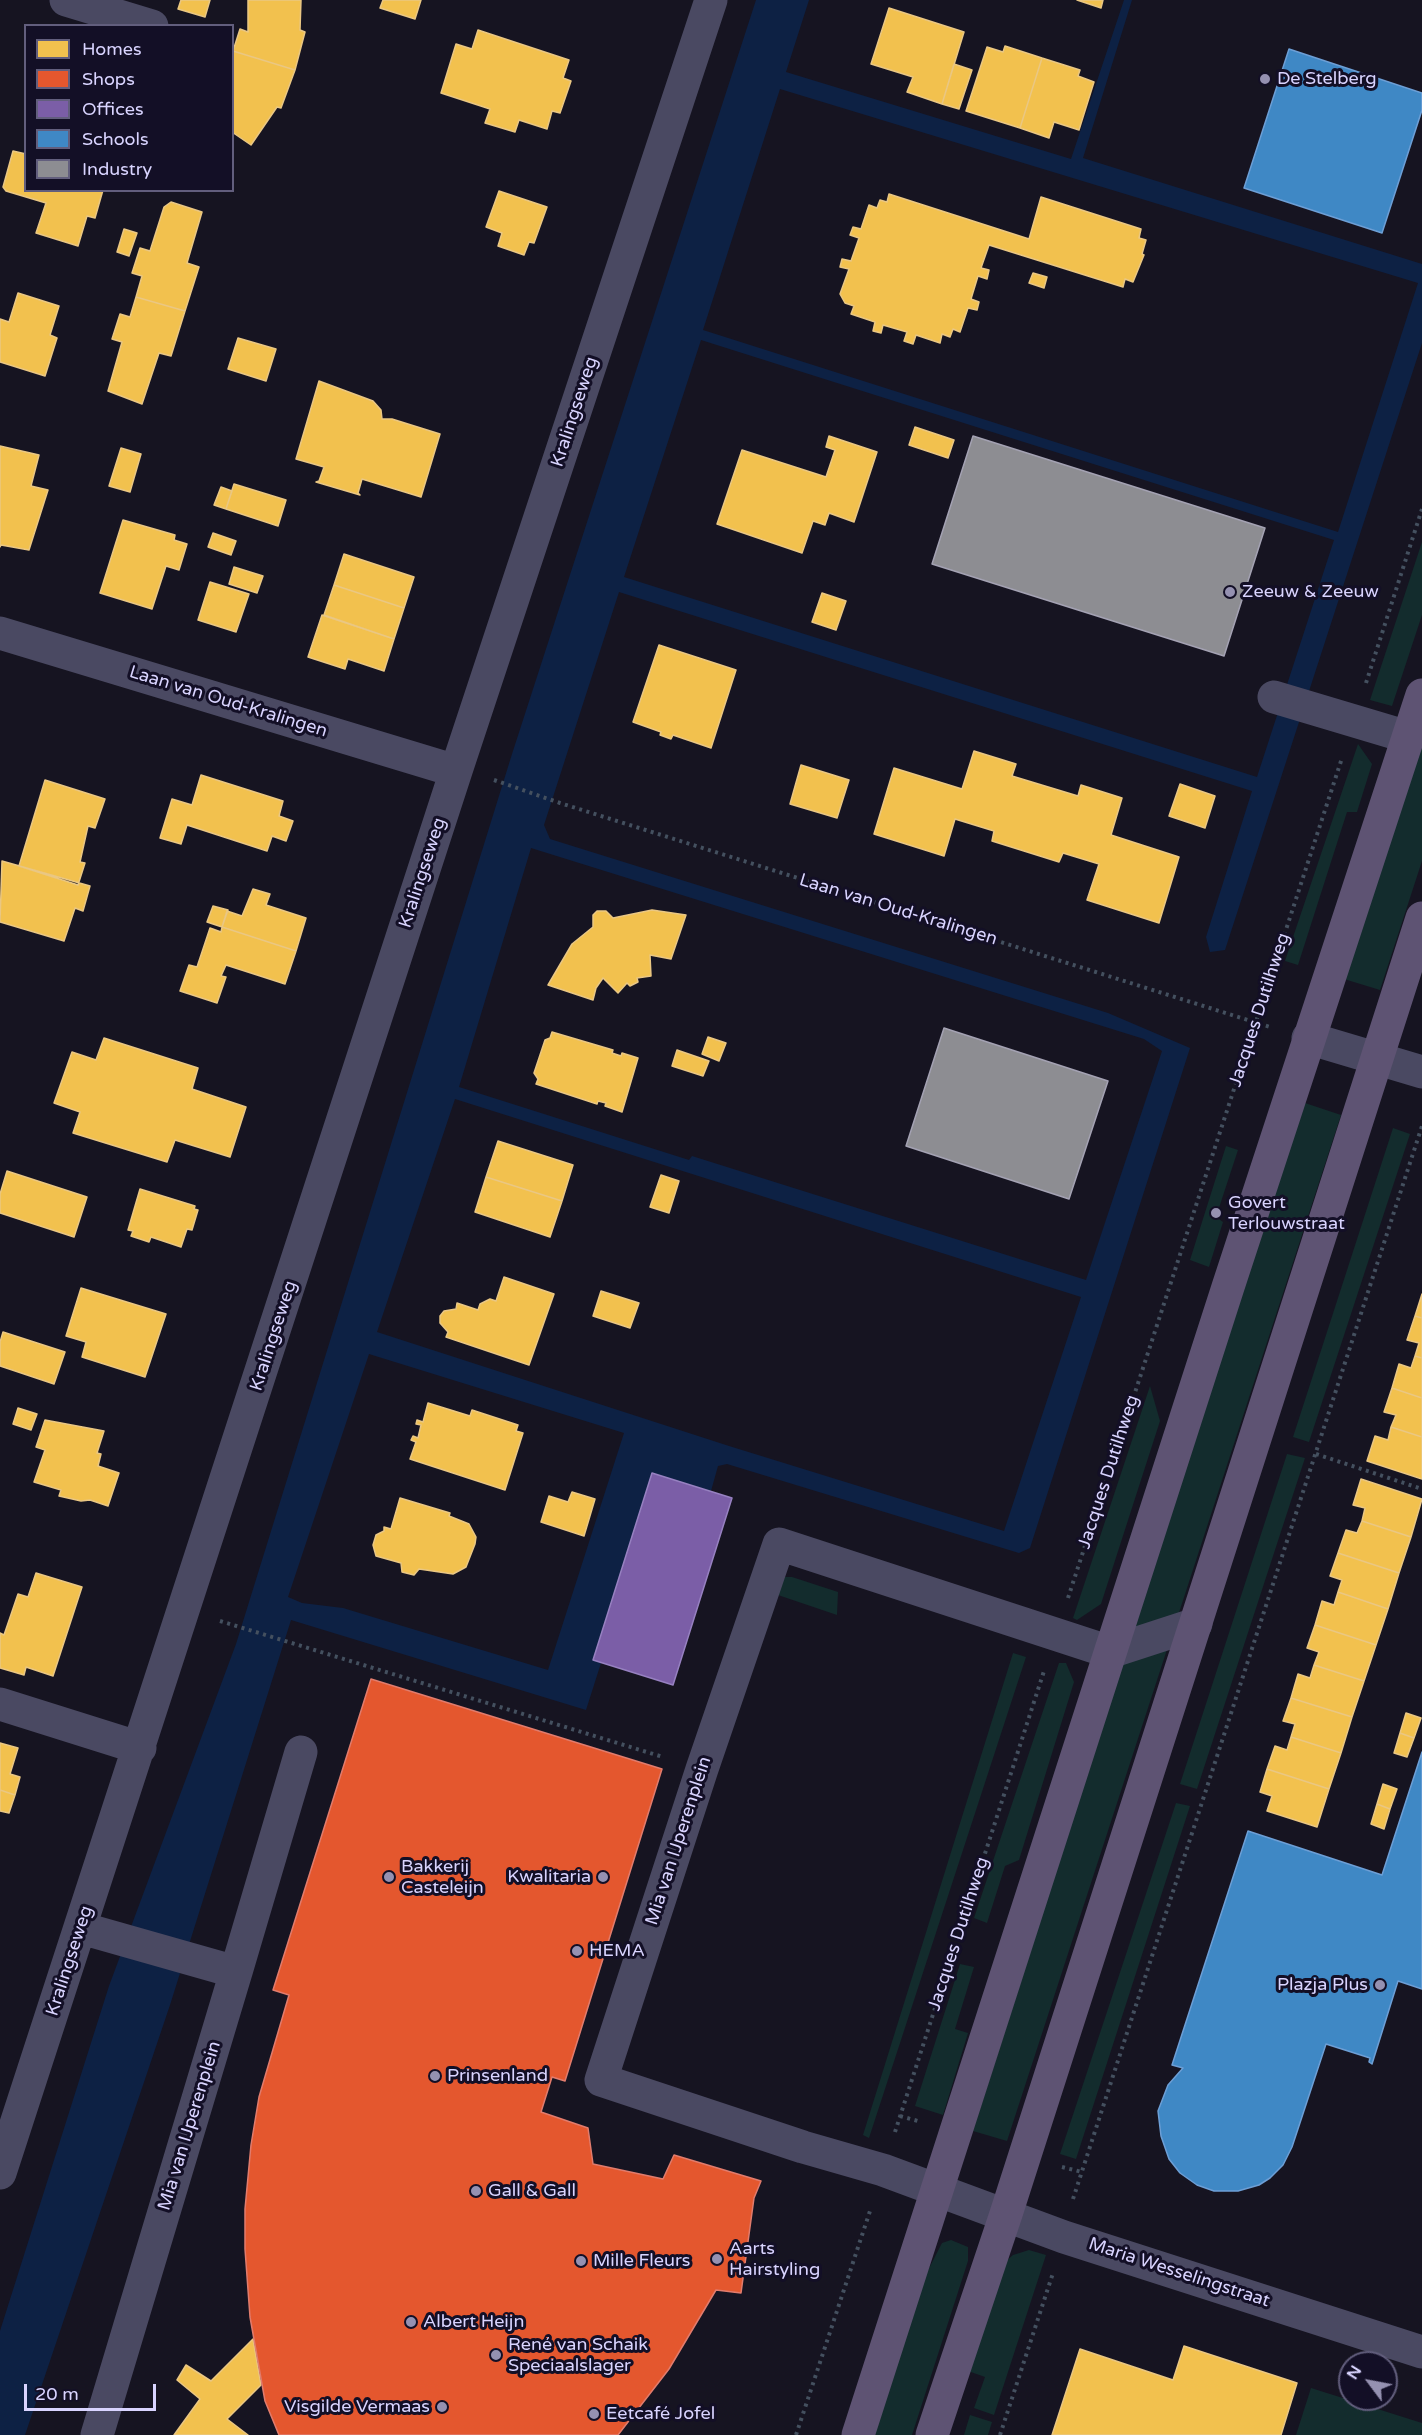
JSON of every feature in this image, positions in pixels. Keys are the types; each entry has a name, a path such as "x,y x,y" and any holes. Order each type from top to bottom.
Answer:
{"main road":[{"path":"858,2435 1308,1038 1422,695"},
{"path":"932,2435 1006,2214 1422,918"}],"street":[{"path":"66,0 145,24"},
{"name":"Kralingseweg","path":"0,2173 456,771 711,0"},
{"name":"Laan van Oud-Kralingen","path":"0,633 456,771"},
{"path":"1274,697 1408,737"},
{"path":"1308,1038 1422,1072"},
{"name":"Mia van IJperenplein","path":"937,2190 883,2170 803,2147 601,2080 702,1769 779,1544 1056,1635"},
{"path":"1056,1635 1110,1652 1196,1624"},
{"path":"0,1704 140,1748"},
{"name":"Mia van IJperenplein","path":"97,2435 301,1752"},
{"path":"81,1928 236,1971"},
{"name":"Maria Wesselingstraat","path":"937,2190 1064,2237 1422,2352"}],"path":[{"name":"Jacques Dutilhweg","path":"796,2435 1422,509"},
{"name":"Laan van Oud-Kralingen","path":"489,779 1308,1038"},
{"path":"1000,2435 1064,2237 1082,2172 1422,1126"},
{"path":"1316,1454 1422,1489"},
{"path":"237,1626 702,1769"}],"green space":[{"path":"1422,542 1422,615 1392,706 1370,700"},
{"path":"1422,738 1422,861 1380,990 1344,979"},
{"path":"1358,744 1372,764 1357,812 1347,812 1298,965 1285,961"},
{"path":"1302,1102 1341,1115 1007,2141 973,2131"},
{"path":"1393,1128 1410,1134 1309,1442 1293,1437"},
{"path":"1226,1146 1238,1150 1216,1217 1223,1222 1209,1267 1190,1260"},
{"path":"1150,1386 1160,1421 1101,1604 1077,1620 1073,1618"},
{"path":"1287,1454 1305,1458 1197,1789 1180,1784"},
{"path":"785,1577 792,1577 838,1592 837,1615 775,1594"},
{"path":"1013,1653 1026,1657 869,2138 863,2135"},
{"path":"1059,1663 1066,1663 1074,1682 1019,1860 1005,1866 987,1923 974,1918"},
{"path":"1176,1803 1190,1806 1076,2159 1060,2154"},
{"path":"960,1964 974,1967 955,2029 968,2033 943,2115 915,2106"},
{"path":"951,2240 968,2247 968,2261 912,2435 872,2435 924,2278 942,2243"},
{"path":"1029,2250 1046,2255 994,2415 974,2408 985,2377 968,2371 1006,2261 1013,2255"},
{"path":"1311,2388 1338,2397 1338,2411 1384,2411 1422,2423 1422,2435 1296,2435"},
{"path":"970,2415 992,2422 988,2435 964,2435"}],"water":[{"path":"756,0 809,0 786,72 1071,159 1124,0 1132,0 1083,158 1422,264 1422,343 1225,950 1210,952 1206,937 1252,791 619,592 544,825 550,839 1108,1013 1190,1048 1030,1548 1019,1553 727,1464 718,1466 711,1491 652,1474 594,1660 601,1663 586,1710 291,1620 170,2005 25,2435 0,2435 0,2331 109,1986 236,1644 512,754","holes":["780,89 1418,283 1338,532 703,330","701,340 1334,540 1257,777 624,577","531,848 1144,1039 1162,1051 1086,1280 692,1156 689,1160 459,1087","455,1099 1081,1297 1004,1531 729,1446 377,1332","369,1354 624,1433 548,1670 343,1608 302,1603 288,1597"]}],"building: Homes":[{"path":"181,0 210,0 205,17 178,9"},
{"path":"248,0 301,0 300,30 305,32 295,70 234,51 240,29 248,32"},
{"path":"383,0 421,0 415,19 380,8"},
{"path":"1077,0 1103,0 1101,8"},
{"path":"889,8 964,32 942,104 907,92 913,77 871,64"},
{"path":"478,30 569,60 563,78 571,81 560,113 552,111 547,129 519,120 515,132 485,123 490,109 441,93 456,44 472,49"},
{"path":"1005,46 1042,58 1020,128 966,111 987,47 1003,52"},
{"path":"234,51 295,70 281,108 277,107 251,145 234,133"},
{"path":"1042,58 1080,70 1078,76 1094,82 1079,130 1054,122 1049,138 1020,128"},
{"path":"954,64 972,70 959,109 942,104"},
{"path":"13,151 24,154 24,192 102,192 95,218 87,216 78,246 36,233 46,203 6,191 3,187"},
{"path":"499,191 547,207 534,243 529,242 524,255 498,246 502,233 486,227"},
{"path":"889,194 1029,239 1041,197 1141,229 1139,238 1146,240 1142,254 1144,255 1133,282 1125,279 1123,287 989,245 981,268 989,270 987,279 978,276 971,299 979,302 977,310 968,308 960,332 953,329 950,337 942,334 940,343 916,335 913,344 904,341 907,332 883,325 881,333 873,331 875,322 851,314 854,306 845,303 840,294 849,269 840,267 842,259 851,261 859,238 850,235 853,227 861,229 869,205 877,208 880,200 887,202"},
{"path":"171,202 202,212 187,263 199,267 185,311 136,297 142,276 132,273 140,248 150,251 164,207"},
{"path":"124,229 137,233 129,256 117,252"},
{"path":"1033,273 1047,277 1044,288 1029,283"},
{"path":"18,293 59,306 50,335 57,338 45,376 0,362 0,319 9,322"},
{"path":"136,297 185,311 171,356 159,353 142,404 108,391 122,342 112,339 120,314 130,317"},
{"path":"238,338 276,349 266,381 228,369"},
{"path":"319,381 373,401 381,410 382,419 392,419 440,434 421,497 362,479 358,493 360,495 316,482 319,481 324,467 296,459"},
{"path":"915,427 954,440 948,458 909,445"},
{"path":"829,436 877,452 854,522 829,513 825,525 813,521 802,553 717,524 742,450 826,477 835,450 826,447"},
{"path":"0,446 39,455 31,486 48,490 29,550 1,545 0,547"},
{"path":"121,448 141,454 130,492 109,486"},
{"path":"234,484 286,500 278,526 226,509"},
{"path":"221,487 232,491 226,509 214,505"},
{"path":"123,520 175,535 174,540 187,544 179,570 166,566 152,609 100,593"},
{"path":"213,533 236,541 231,555 208,547"},
{"path":"344,554 414,577 404,608 334,585"},
{"path":"234,567 263,576 257,593 229,584"},
{"path":"210,582 249,594 236,632 198,620"},
{"path":"334,585 404,608 394,639 324,615"},
{"path":"822,593 846,601 836,630 812,622"},
{"path":"322,615 394,639 384,671 348,659 345,669 308,657"},
{"path":"659,645 736,670 711,748 673,735 671,739 660,735 661,732 633,722"},
{"path":"974,751 1016,764 1012,776 1078,796 1081,785 1122,798 1111,835 1179,857 1159,923 1087,900 1099,864 1063,853 1059,862 992,841 994,831 955,819 944,856 874,834 894,768 962,789"},
{"path":"801,765 849,780 837,818 790,804"},
{"path":"201,775 283,801 279,816 293,821 286,841 272,836 267,851 187,825 181,844 160,838 172,799 192,805"},
{"path":"45,780 105,799 95,828 88,826 80,862 85,863 78,885 19,866"},
{"path":"1180,784 1215,796 1205,828 1169,816"},
{"path":"2,861 90,886 83,911 75,908 64,941 0,922"},
{"path":"253,889 270,894 266,905 306,918 296,951 222,927 227,911 242,916"},
{"path":"213,906 228,910 222,927 207,922"},
{"path":"652,910 686,915 671,959 650,955 651,976 637,978 638,982 630,986 627,983 618,993 603,978 596,988 593,1000 548,985 572,944 593,927 593,915 597,911 606,911 613,918"},
{"path":"222,927 296,951 285,984 226,965 221,976 226,977 217,1003 180,991 189,965 197,967 210,928 221,932"},
{"path":"552,1032 613,1050 612,1053 621,1056 622,1053 638,1058 622,1112 605,1106 606,1103 598,1101 597,1104 536,1084 538,1079 534,1073 545,1040 550,1038"},
{"path":"708,1037 726,1043 719,1061 702,1054"},
{"path":"104,1038 198,1068 192,1089 246,1107 230,1157 175,1140 167,1162 73,1133 80,1112 54,1103 72,1052 96,1060"},
{"path":"677,1050 709,1061 703,1076 672,1066"},
{"path":"498,1141 573,1165 562,1201 486,1177"},
{"path":"7,1171 87,1197 74,1237 0,1213 0,1194"},
{"path":"661,1175 679,1181 669,1213 650,1207"},
{"path":"486,1177 562,1201 550,1237 475,1212"},
{"path":"140,1189 195,1206 194,1209 198,1210 192,1230 187,1229 181,1247 151,1237 149,1242 131,1236 133,1231 128,1230"},
{"path":"504,1277 554,1294 529,1365 446,1337 448,1332 440,1323 440,1316 444,1311 456,1309 457,1303 478,1310 480,1304 490,1299 496,1301"},
{"path":"81,1288 166,1314 145,1377 82,1357 86,1342 66,1336"},
{"path":"601,1291 639,1303 630,1328 593,1316"},
{"path":"1422,1294 1422,1318 1415,1316"},
{"path":"1415,1316 1422,1318 1422,1358 1415,1356 1419,1343 1407,1340"},
{"path":"3,1332 65,1352 54,1384 0,1366 0,1342"},
{"path":"1415,1356 1422,1358 1422,1398 1392,1388 1399,1364 1411,1368"},
{"path":"1392,1388 1422,1398 1422,1437 1391,1427 1396,1415 1384,1412"},
{"path":"428,1403 470,1416 472,1410 518,1425 516,1431 523,1433 505,1490 410,1459 416,1442 411,1440 413,1436 418,1438 421,1425 416,1424 417,1420 423,1422"},
{"path":"18,1408 37,1414 31,1430 13,1424"},
{"path":"45,1420 104,1431 97,1453 101,1454 98,1466 119,1473 108,1506 90,1500 81,1501 59,1496 61,1490 34,1482 45,1450 36,1447"},
{"path":"1391,1427 1422,1437 1422,1479 1367,1461 1375,1436 1388,1440"},
{"path":"1361,1479 1422,1499 1411,1537 1362,1521 1365,1508 1353,1505"},
{"path":"572,1492 595,1499 584,1536 541,1522 549,1496 568,1502"},
{"path":"400,1498 450,1513 449,1516 469,1524 476,1537 466,1567 453,1574 419,1569 414,1575 402,1572 401,1563 376,1556 373,1545 376,1535 384,1531 384,1527 391,1529"},
{"path":"1362,1521 1411,1537 1399,1573 1338,1553 1346,1530 1357,1533"},
{"path":"1338,1553 1399,1573 1388,1609 1338,1592 1342,1580 1330,1576"},
{"path":"36,1573 82,1587 53,1676 26,1667 24,1675 0,1668 0,1633 4,1635 18,1594 28,1597"},
{"path":"1338,1592 1388,1609 1376,1645 1315,1625 1322,1601 1334,1605"},
{"path":"1315,1625 1376,1645 1364,1681 1314,1665 1319,1652 1307,1648"},
{"path":"1314,1665 1364,1681 1352,1717 1291,1698 1298,1674 1310,1678"},
{"path":"1291,1698 1352,1717 1341,1753 1291,1737 1295,1724 1283,1721"},
{"path":"1406,1713 1421,1718 1414,1738 1400,1733"},
{"path":"1400,1733 1414,1738 1407,1757 1394,1753"},
{"path":"1291,1737 1341,1753 1329,1789 1267,1769 1275,1746 1287,1750"},
{"path":"0,1743 18,1748 10,1774 20,1777 15,1795 0,1790"},
{"path":"1267,1769 1329,1789 1317,1827 1267,1811 1272,1796 1260,1792"},
{"path":"1383,1784 1397,1789 1390,1809 1377,1804"},
{"path":"0,1790 15,1795 9,1813 0,1811"},
{"path":"1377,1804 1390,1809 1384,1829 1371,1824"},
{"path":"253,2339 261,2385 227,2419 248,2435 174,2435 200,2399 177,2380 186,2365 211,2381"},
{"path":"1184,2346 1297,2383 1281,2435 1052,2435 1080,2349 1173,2380"}],"building: Shops":[{"path":"371,1679 662,1769 565,2081 552,2077 541,2112 588,2128 593,2164 663,2179 674,2155 761,2181 754,2198 741,2293 716,2290 669,2369 618,2435 279,2435 265,2401 250,2317 245,2249 245,2209 251,2145 259,2097 289,1995 273,1990"}],"building: Offices":[{"path":"652,1473 732,1498 673,1685 593,1660"}],"building: Schools":[{"path":"1289,49 1422,93 1422,110 1382,233 1244,188"},
{"path":"1422,1752 1422,1989 1398,1981 1372,2064 1369,2062 1370,2058 1326,2044 1292,2147 1283,2165 1270,2178 1259,2185 1238,2191 1214,2191 1197,2185 1180,2173 1169,2159 1161,2136 1158,2111 1168,2085 1183,2068 1172,2065 1248,1831 1382,1875"}],"building: Industry":[{"path":"973,436 1265,528 1224,656 932,564"},
{"path":"944,1028 1108,1081 1069,1199 906,1146"}],"place":[{"name":"De Stelberg","path":"1265,79"},
{"name":"Zeeuw & Zeeuw","path":"1230,592"},
{"name":"Govert Terlouwstraat","path":"1216,1213"},
{"name":"Bakkerij Casteleijn","path":"389,1877"},
{"name":"Kwalitaria","path":"603,1877"},
{"name":"HEMA","path":"577,1951"},
{"name":"Plazja Plus","path":"1380,1985"},
{"name":"Prinsenland","path":"435,2076"},
{"name":"Gall & Gall","path":"476,2191"},
{"name":"Aarts Hairstyling","path":"717,2259"},
{"name":"Mille Fleurs","path":"581,2261"},
{"name":"Albert Heijn","path":"411,2322"},
{"name":"René van Schaik Speciaalslager","path":"496,2355"},
{"name":"Visgilde Vermaas","path":"442,2407"},
{"name":"Eetcafé Jofel","path":"594,2414"}]}
